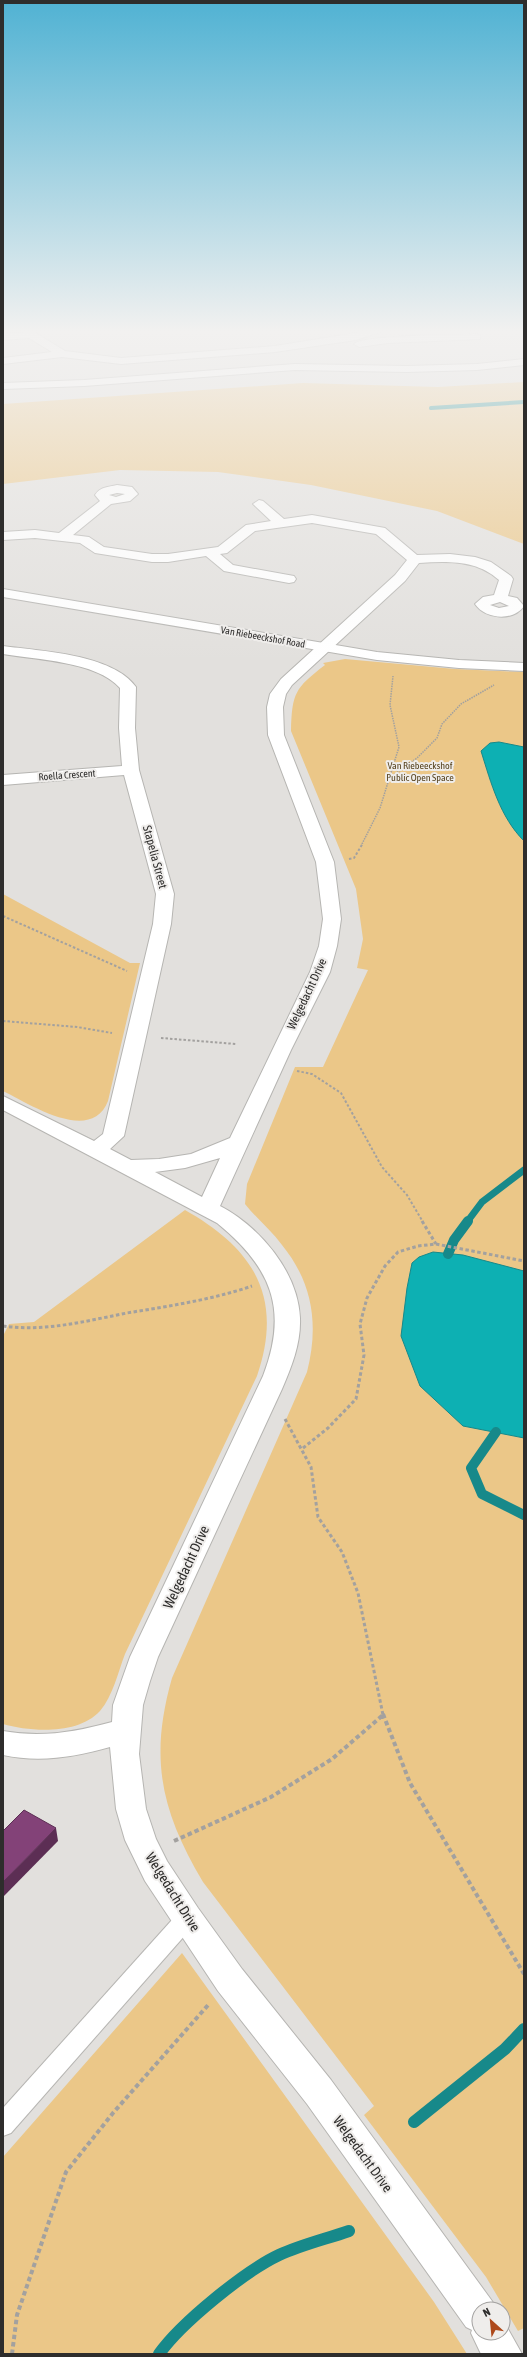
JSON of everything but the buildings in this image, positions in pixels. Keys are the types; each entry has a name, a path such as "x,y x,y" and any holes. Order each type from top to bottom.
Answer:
{"street":[{"path":"62,536 110,500"},
{"path":"259,504 282,524"},
{"path":"3,536 35,534 62,536 84,540 100,550 152,558 168,558 222,550 251,528 312,520 371,528 380,531 414,559 461,558 477,562 497,571 506,579 500,598"},
{"path":"209,552 229,568 289,579"},
{"name":"Welgedacht Drive","path":"208,1208 236,1143 320,972 328,946 332,918 325,862 276,735 274,707 278,694 286,682 400,578 412,564 414,559"},
{"name":"Van Riebeeckshof Road","path":"3,593 402,659 523,667"},
{"name":"Stapelia Street","path":"3,650 91,665 109,670 122,678 128,691 127,728 132,770 165,894 162,924 113,1136 96,1150"},
{"name":"Roella Crescent","path":"3,780 132,770"},
{"name":"Welgedacht Drive","path":"3,1102 208,1208 241,1229 268,1259 278,1276 284,1295 287,1315 287,1335 283,1356 270,1389 144,1657 128,1705 124,1731 125,1777 131,1808 147,1852 156,1871 230,1980 319,2092 471,2303"},
{"path":"130,1167 177,1165 205,1158 236,1143"},
{"path":"3,1743 34,1747 59,1746 124,1731"},
{"path":"495,2341 503,2354"}],"lane":[{"path":"3,2125 187,1918"}],"path":[{"path":"325,862 354,858 368,835 391,777 399,747 390,705 395,665 402,659"},
{"path":"391,777 417,758 436,738 442,724 461,704 486,689 518,675 523,667"},
{"path":"3,916 136,975 150,976"},
{"path":"3,1021 77,1027 118,1035"},
{"path":"156,1038 183,1039 208,1044 236,1044"},
{"path":"291,1070 312,1074 341,1093 382,1167 392,1176 407,1195 436,1244"},
{"path":"302,1448 328,1428 356,1399 364,1355 360,1324 366,1298 385,1266 398,1252 418,1246 436,1244 524,1261"},
{"path":"3,1326 20,1330 190,1302 243,1289 278,1276"},
{"path":"270,1389 311,1467 318,1518 342,1552 358,1593 382,1715 410,1783 524,1974"},
{"path":"147,1852 218,1823 271,1797 332,1759 382,1715"},
{"path":"12,2354 17,2315 66,2172 112,2113 230,1980"}],"green space":[{"path":"3,442 524,442 524,544 437,511 311,485 218,472 120,470 3,484"},
{"name":"Van Riebeeckshof Public Open Space","path":"345,659 455,669 524,672 524,2328 518,2331 511,2319 511,2301 500,2301 486,2277 364,2115 374,2106 203,1882 177,1832 163,1784 161,1734 165,1707 172,1678 307,1372 311,1355 313,1321 307,1289 301,1274 292,1259 269,1229 245,1204 247,1184 295,1067 323,1067 368,970 357,968 363,939 356,889 291,731 294,699 297,692 307,680 325,665 323,663"},
{"path":"3,894 130,963 140,963 108,1101 100,1114 88,1120 74,1120 58,1117 3,1091"},
{"path":"185,1210 209,1225 229,1241 245,1259 257,1278 264,1299 267,1322 264,1348 257,1376 125,1654 112,1691 105,1705 91,1719 67,1728 40,1730 14,1727 3,1724 3,1336 9,1324 34,1322"},
{"path":"182,1953 434,2302 467,2354 3,2354 3,2157"}],"water":[{"path":"499,742 524,747 524,841 516,832 502,810 481,751 490,743"},
{"path":"433,1252 463,1255 524,1271 524,1438 463,1426 420,1386 401,1336 407,1288 412,1263 419,1257"}],"waterway":[{"path":"467,1222 482,1202 524,1170"},
{"path":"448,1254 454,1240 468,1221"},
{"path":"496,1432 471,1468 482,1494 524,1515"},
{"path":"414,2122 505,2049 524,2029"},
{"path":"159,2354 182,2328 198,2313 249,2273 287,2251 349,2231"}]}
